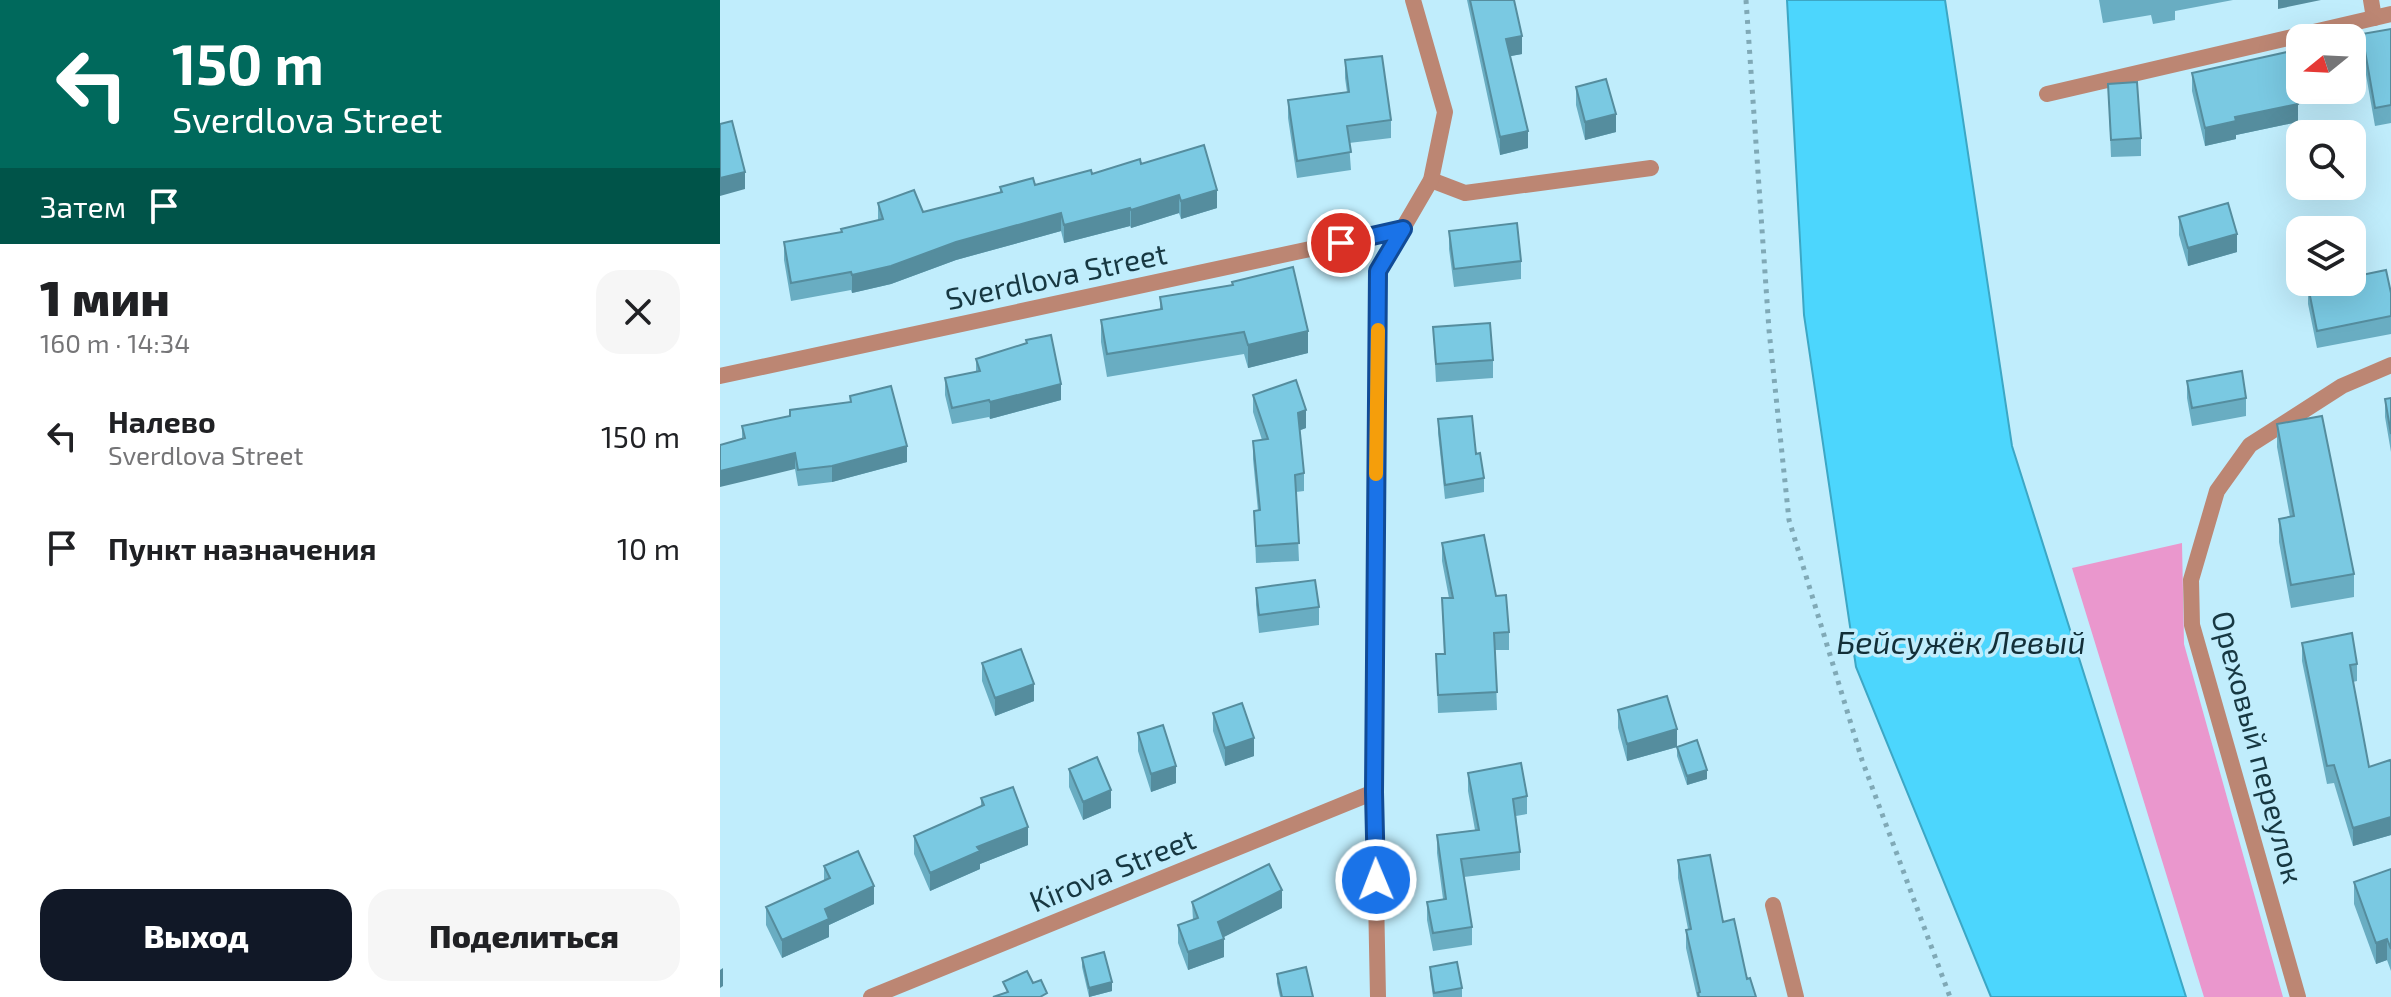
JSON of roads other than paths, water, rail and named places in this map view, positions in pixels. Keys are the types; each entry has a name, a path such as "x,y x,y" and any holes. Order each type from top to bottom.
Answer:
{"street":[{"path":"1378,997 1374,792 1378,271 1431,180 1445,112 1413,0"},
{"path":"2047,94 2383,16 2371,0"},
{"path":"1431,180 1465,193 1651,168"},
{"name":"Sverdlova Street","path":"720,376 1403,229"},
{"name":"Ореховый переулок","path":"2298,997 2192,625 2191,580 2217,491 2250,445 2342,386 2391,365"},
{"name":"Kirova Street","path":"871,997 1374,792"},
{"path":"1773,905 1796,997"}],"water":[{"name":"Бейсужёк Левый","path":"1787,0 1945,0 2012,446 2186,997 1991,997 1856,667 1804,315"}]}
